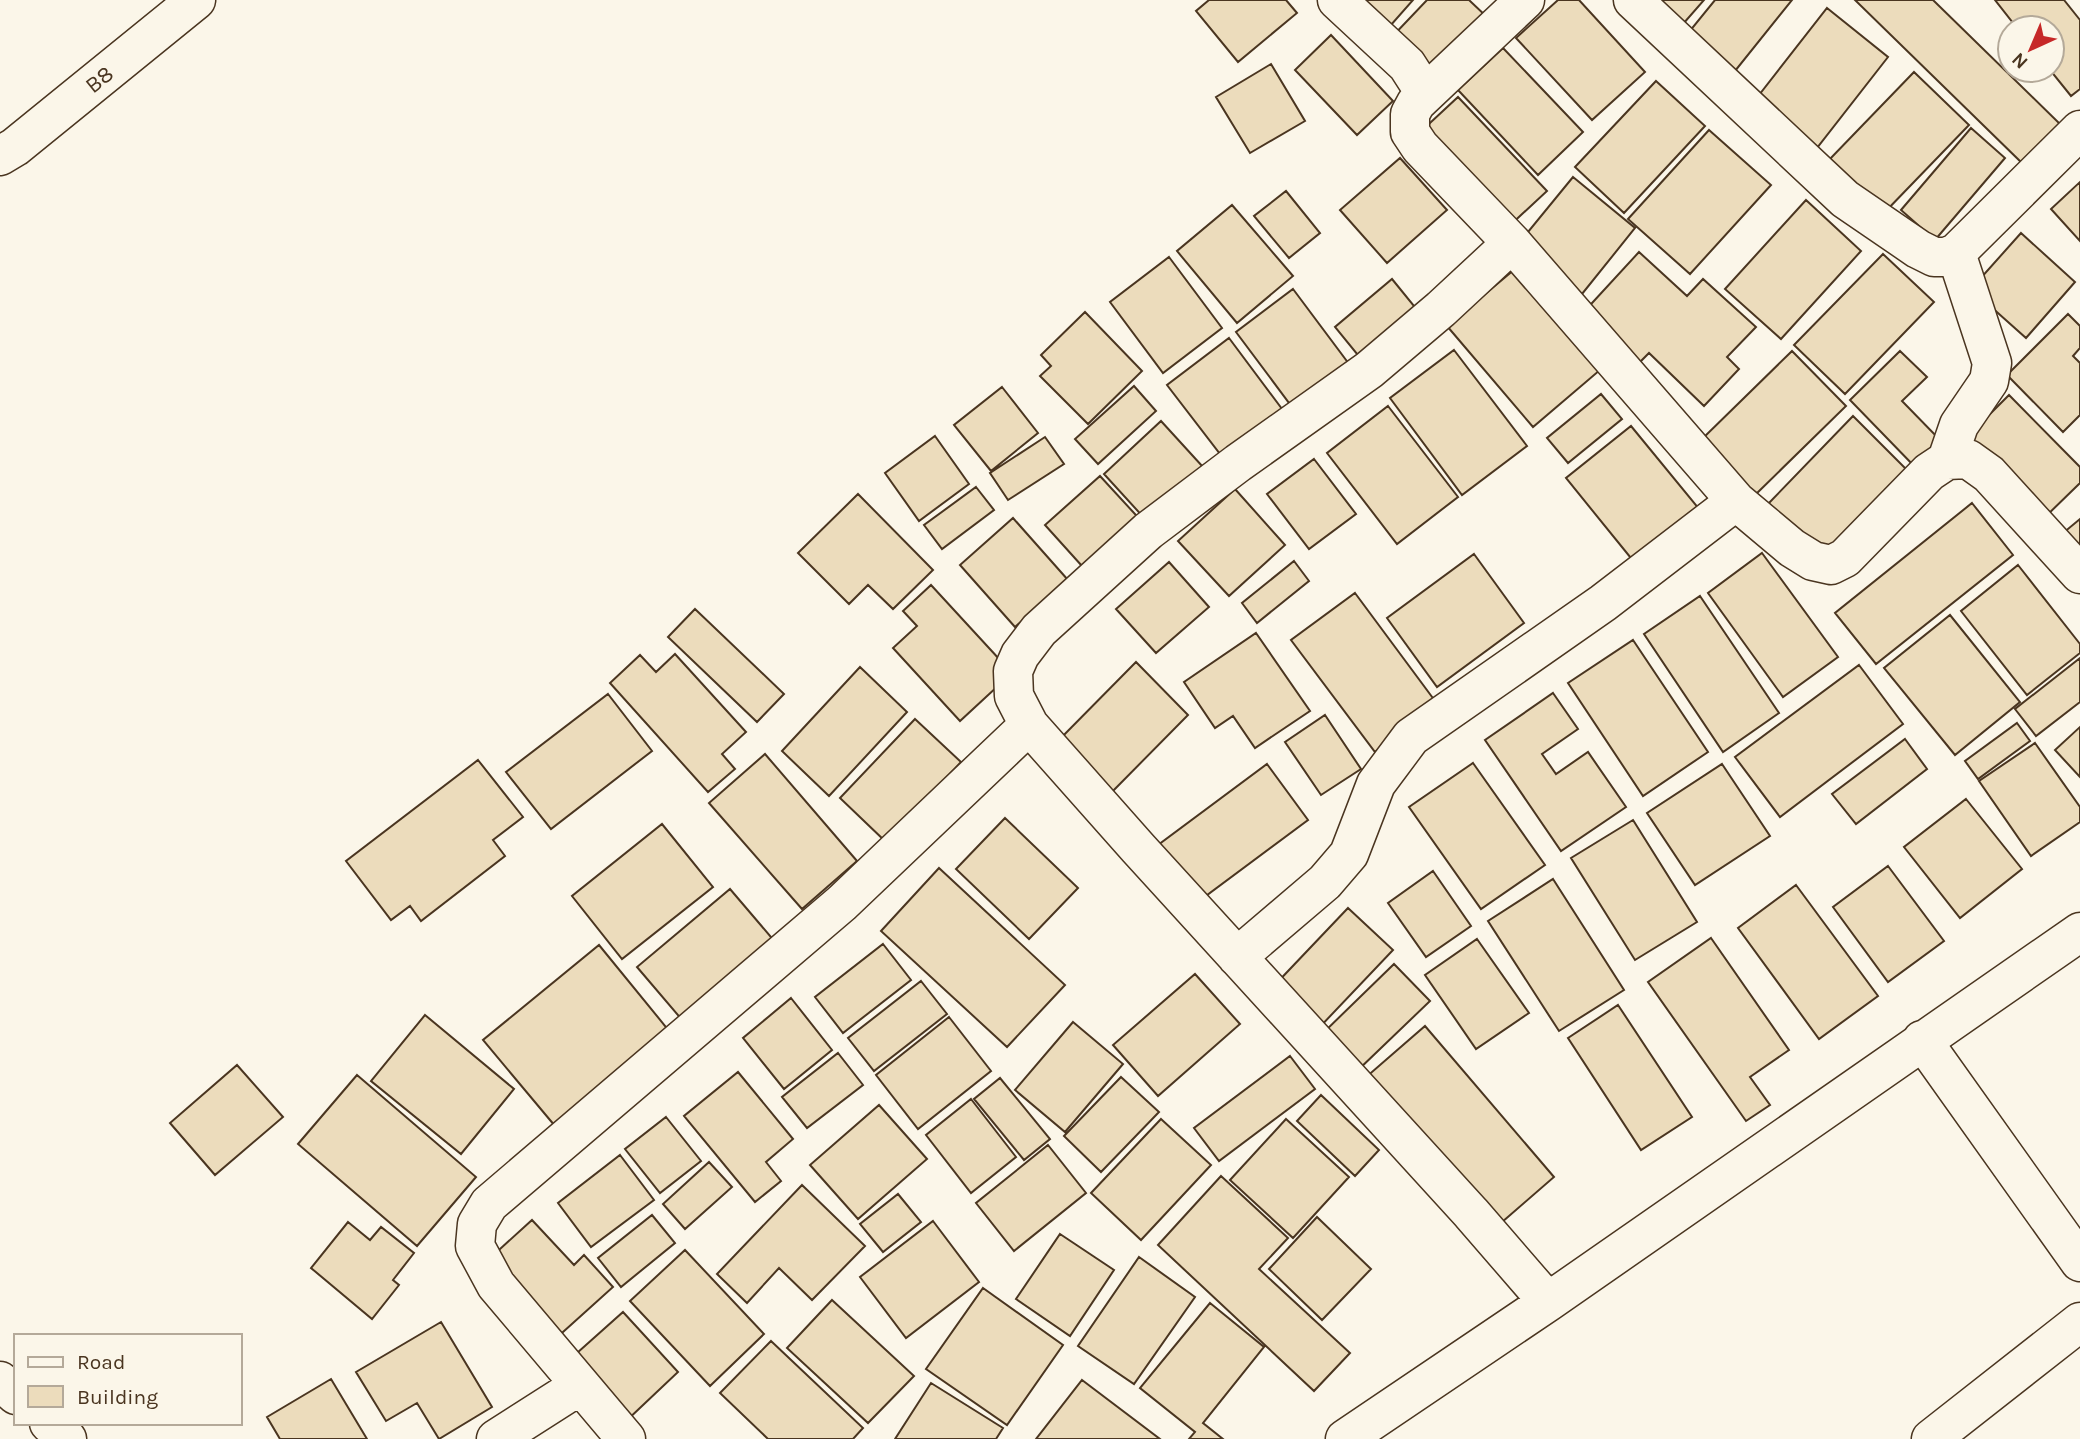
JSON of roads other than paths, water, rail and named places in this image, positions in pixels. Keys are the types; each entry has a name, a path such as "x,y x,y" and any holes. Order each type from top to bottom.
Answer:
{"main road":[{"name":"B8","path":"0,156 15,148 196,0"},
{"path":"1336,0 1407,65 1425,93"},
{"path":"1525,0 1425,93 1410,114 1410,132 1420,147 1512,243 1736,501 1792,548 1813,561 1831,565 1845,558 1929,472 1947,460 1968,459 1989,474 2080,574"},
{"path":"1633,0 1845,199 1934,257 1946,257 1956,253 2080,130"},
{"path":"1512,243 1370,370 1238,463 1148,531 1039,630 1020,655 1013,671 1014,696 1029,725 1471,1213 1548,1302"},
{"path":"1947,460 1959,425 1989,381 1992,363 1956,253"},
{"path":"1237,957 1325,882 1349,854 1376,784 1411,737 1603,603 1736,501"},
{"path":"626,1439 496,1285 475,1246 477,1224 489,1203 842,903 1029,725"},
{"path":"1345,1439 1548,1302 2080,932"},
{"path":"1922,1040 2080,1262"},
{"path":"1931,1439 2080,1322"},
{"path":"0,1381 14,1393"},
{"path":"496,1439 579,1386"},
{"path":"51,1425 67,1439"}]}
